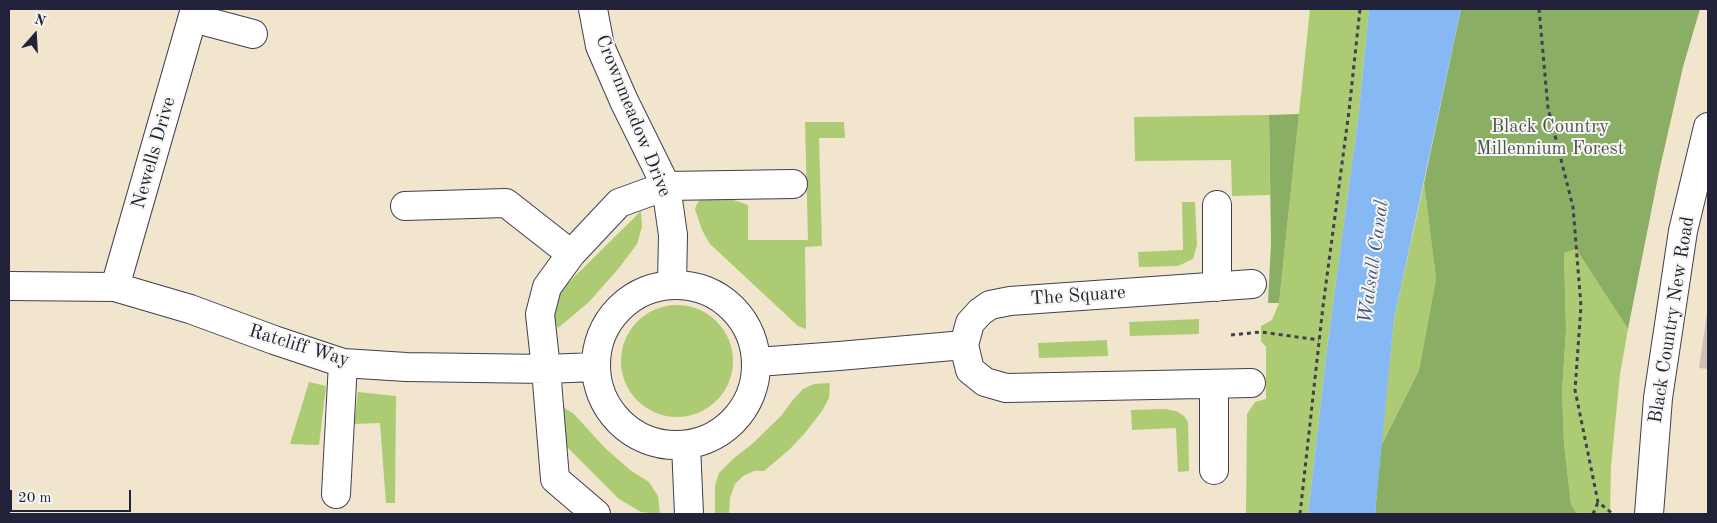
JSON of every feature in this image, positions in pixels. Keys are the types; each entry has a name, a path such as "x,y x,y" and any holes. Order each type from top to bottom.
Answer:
{"main road":[{"name":"Crownmeadow Drive","path":"593,9 600,46 624,101 666,186 674,235 672,284"},
{"name":"Newells Drive","path":"114,287 194,13 253,34"},
{"name":"Black Country New Road","path":"1649,514 1658,398 1683,231 1708,127"},
{"path":"596,514 554,479 540,314 547,286 571,254 619,202 666,186 793,184"},
{"path":"405,206 506,202 571,254"},
{"path":"1217,205 1217,287"},
{"path":"672,284 698,287 720,298 739,315 752,337 757,362 754,386 744,407 729,426 709,438 686,445 659,444 634,434 614,416 600,393 595,367 598,342 609,319 626,302 648,289 672,284"},
{"name":"The Square","path":"964,345 970,323 990,305 1010,301 1252,284"},
{"name":"Ratcliff Way","path":"9,286 114,287 190,309 343,363 406,368 546,369 595,367"},
{"path":"757,362 964,345 970,370 984,382 1006,388 1251,383"},
{"path":"336,494 343,363"},
{"path":"1214,384 1214,470"},
{"path":"686,445 689,514"}],"path":[{"path":"1300,514 1319,340 1349,111 1360,9"},
{"path":"1539,9 1548,108 1573,207 1581,306 1575,390 1598,502 1594,514"},
{"path":"1230,327 1231,343"},
{"path":"1231,335 1262,332 1319,340"},
{"path":"1598,502 1613,514"}],"shaded area":[{"path":"1708,306 1708,369 1699,368"}],"green space":[{"path":"1310,9 1369,9 1359,111 1327,349 1308,514 1184,514 1246,513 1247,414 1255,402 1266,399 1266,347 1261,341 1261,326 1272,320 1279,303"},
{"name":"Black Country Millennium Forest","path":"1461,9 1700,9 1683,67 1659,172 1628,329 1576,249 1564,253 1566,330 1562,392 1564,444 1571,504 1577,514 1375,514 1381,446 1419,370 1436,279 1424,183"},
{"path":"1299,114 1279,303 1268,303 1271,243 1269,115"},
{"path":"1269,115 1270,195 1232,196 1231,160 1135,161 1134,117"},
{"path":"805,122 844,122 845,138 819,138 822,246 805,247 806,329 798,326 710,244 702,230 695,209 698,202 706,196 728,198 748,205 748,240 808,240"},
{"path":"1424,183 1436,279 1419,370 1381,446 1394,319"},
{"path":"1182,202 1195,202 1197,245 1193,259 1178,266 1139,267 1138,252 1183,250"},
{"path":"641,211 642,227 637,244 589,302 558,328 553,320 557,294"},
{"path":"1576,249 1628,329 1620,374 1611,466 1610,514 1577,514 1571,504 1564,444 1562,392 1566,330 1564,253"},
{"path":"677,305 698,309 717,321 729,340 733,361 729,382 717,401 698,413 677,417 656,413 637,401 625,382 621,361 625,340 637,321 656,309"},
{"path":"1199,319 1199,334 1130,336 1129,322"},
{"path":"1107,340 1108,356 1039,358 1038,343"},
{"path":"309,382 326,386 319,445 290,444"},
{"path":"830,383 829,398 822,411 805,433 790,449 764,471 754,471 743,476 735,484 730,498 729,514 715,514 715,486 719,473 781,416 803,389 814,384"},
{"path":"358,392 396,396 395,503 386,503 380,423 354,424"},
{"path":"563,407 574,414 605,448 630,470 649,482 658,496 660,514 641,512 619,499 563,443 559,432"},
{"path":"1165,409 1176,411 1184,416 1188,422 1189,471 1178,472 1176,428 1132,430 1131,410"}],"water":[{"name":"Walsall Canal","path":"1369,9 1461,9 1394,319 1375,514 1308,514 1327,349 1359,111"}]}
